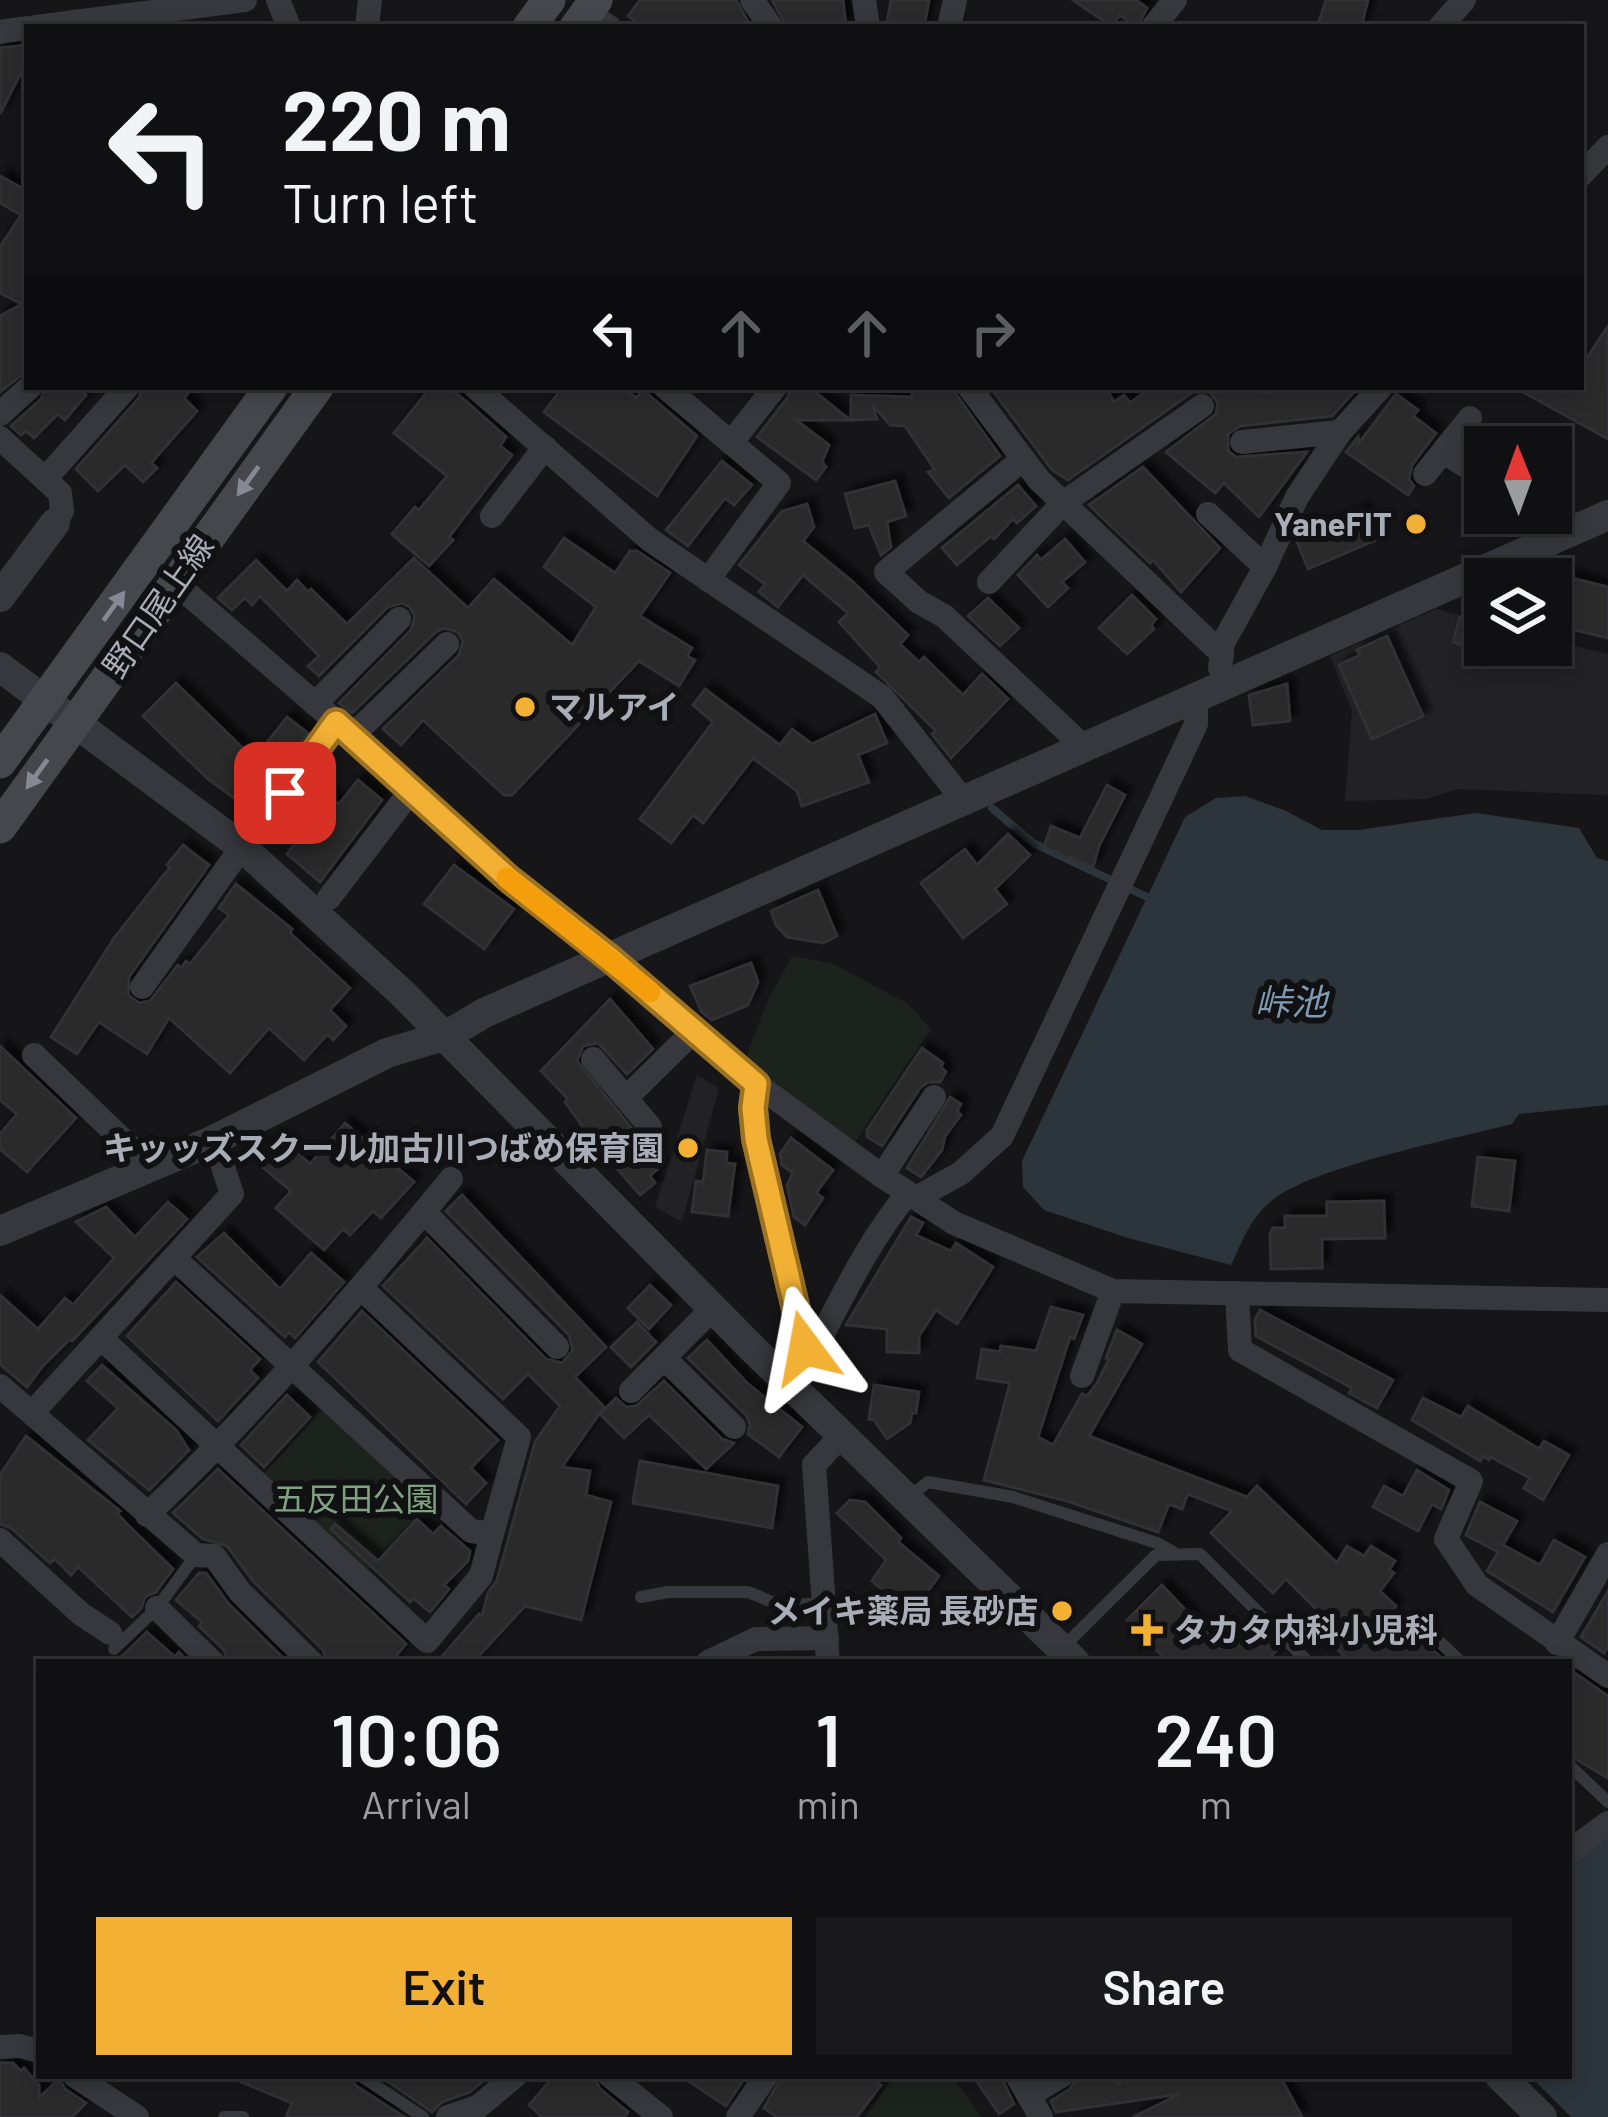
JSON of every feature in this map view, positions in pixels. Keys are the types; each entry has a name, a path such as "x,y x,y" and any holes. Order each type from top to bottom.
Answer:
{"main road":[{"name":"野口尾上線","path":"0,762 269,390"},
{"name":"野口尾上線","path":"0,826 315,390"}],"street":[{"path":"47,24 106,8 245,0"},
{"path":"1155,24 1175,0"},
{"path":"1443,24 1464,0"},
{"path":"0,414 27,390"},
{"path":"479,390 650,540 882,697 964,801"},
{"path":"503,410 518,390"},
{"path":"669,390 779,483 708,580"},
{"path":"731,443 773,390"},
{"path":"971,390 1063,503 1222,654"},
{"path":"781,1376 805,1348 817,1345 880,1227 912,1196 961,1173 1002,1136 1196,724 1223,643 1297,497 1340,433 1378,390"},
{"path":"46,478 113,392"},
{"path":"989,582 1063,503 1157,423 1202,406"},
{"path":"1425,474 1470,418"},
{"path":"1241,442 1340,433"},
{"path":"0,438 60,493 62,511 0,597"},
{"path":"492,516 545,447"},
{"path":"1444,453 1464,465"},
{"path":"1023,459 886,572 919,602 944,616 1085,748"},
{"path":"1208,514 1265,567"},
{"path":"0,1232 214,1140 386,1053 447,1035 484,1013 1608,515"},
{"path":"174,582 413,788 508,878 756,1084 954,1223 1112,1291 1608,1300"},
{"path":"315,704 399,619"},
{"path":"142,987 248,842 344,729 447,644"},
{"path":"0,667 248,842 447,1035 781,1376 1068,1655"},
{"path":"329,898 413,788"},
{"path":"626,1098 694,1030"},
{"path":"34,1055 151,1167"},
{"path":"593,1059 650,1126"},
{"path":"756,1084 756,1139 805,1348"},
{"path":"882,1176 934,1097"},
{"path":"32,1413 232,1194 214,1140"},
{"path":"147,1515 292,1368 452,1179"},
{"path":"424,1212 557,1348"},
{"path":"174,1258 471,1531 492,1534"},
{"path":"103,1340 427,1641 481,1576 519,1437 362,1289"},
{"path":"1082,1376 1112,1291"},
{"path":"1237,1293 1240,1350 1471,1480 1446,1539 1477,1586 1608,1676"},
{"path":"632,1391 713,1308"},
{"path":"514,1342 533,1324"},
{"path":"664,1359 734,1427"},
{"path":"0,1386 196,1555 214,1556 239,1592 308,1659"},
{"path":"714,1659 756,1639 828,1650 814,1465 842,1435"},
{"path":"0,1540 88,1604 112,1641"},
{"path":"1557,1643 1608,1554"},
{"path":"157,1608 209,1659"},
{"path":"1572,1850 1608,1823"},
{"path":"0,2047 36,2050"},
{"path":"80,2079 120,2113"},
{"path":"448,2117 478,2108 512,2079"},
{"path":"614,2079 661,2117"},
{"path":"738,2117 764,2079"},
{"path":"1029,2096 1056,2079"},
{"path":"1503,2079 1541,2117"}],"lane":[{"path":"918,1490 928,1482 1012,1497 1157,1543 1173,1553"},
{"path":"1068,1655 1156,1555 1173,1553 1200,1554 1305,1659"},
{"path":"112,1641 157,1608 196,1555"},
{"path":"641,1597 668,1592 748,1592 782,1606 824,1603"},
{"path":"1418,1621 1457,1659"},
{"path":"1572,1768 1608,1802"},
{"path":"366,2079 423,2117"},
{"path":"224,2117 243,2117"}],"shaded area":[{"path":"1436,609 1464,616 1464,666 1572,666 1572,645 1608,654 1608,795 1457,789 1427,799 1345,801 1352,711 1330,656"},
{"name":"キッッズスクール加古川つばめ保育園","path":"697,1075 719,1088 682,1222 655,1207"}],"green space":[{"path":"792,956 832,963 908,1004 931,1029 853,1145 745,1060 767,1002"},
{"name":"五反田公園","path":"322,1409 428,1506 368,1569 264,1474"},
{"path":"892,2079 954,2079 981,2117 865,2117"}],"water":[{"name":"峠池","path":"1245,796 1322,830 1358,830 1476,813 1579,828 1597,858 1608,861 1608,1105 1519,1114 1512,1124 1317,1177 1263,1209 1231,1265 1044,1210 1023,1187 1022,1161 1185,817 1216,798"},
{"path":"1608,1838 1608,2117 1571,2117 1533,2079 1572,2079 1572,1864"}],"building":[{"path":"640,0 736,0 749,24 640,24 628,16"},
{"path":"772,0 843,0 846,24 785,24"},
{"path":"891,0 929,0 925,24 887,22"},
{"path":"1073,0 1136,0 1147,8 1139,24 1120,15 1108,24"},
{"path":"1326,0 1368,0 1362,24 1318,24"},
{"path":"24,45 24,67 0,114 0,48"},
{"path":"0,176 24,189 24,373 0,392 0,316 22,304 0,293 0,247 21,215 0,203"},
{"path":"1608,326 1608,439 1519,390 1584,390 1584,362"},
{"path":"45,390 80,390 86,395 65,420 58,414 34,438 26,431 21,435 11,426"},
{"path":"142,390 191,390 184,398 197,411 151,463 157,468 143,482 125,465 98,491 76,469"},
{"path":"429,390 452,390 506,437 500,446 512,455 449,537 453,540 429,566 392,534 447,476 394,433"},
{"path":"561,390 626,390 636,398 643,390 697,436 657,496 544,412"},
{"path":"790,390 813,390 850,420 796,420 829,445 822,462 826,467 816,480 757,437"},
{"path":"913,390 953,390 1000,456 949,498 928,472 935,470 905,426 890,425 872,404 877,419 851,420 851,395 912,397"},
{"path":"992,390 1107,390 1114,402 1124,395 1130,403 1148,390 1354,390 1332,416 1240,426 1228,434 1228,451 1236,457 1307,452 1259,517 1224,483 1215,493 1166,452 1216,414 1218,403 1210,392 1193,392 1068,480 1052,470"},
{"path":"1396,394 1418,410 1413,416 1436,433 1412,465 1409,479 1414,486 1408,495 1346,452 1358,437 1359,443"},
{"path":"722,461 752,485 734,505 725,498 688,546 666,530"},
{"path":"1143,467 1220,548 1181,592 1153,560 1150,563 1089,505"},
{"path":"895,481 906,516 887,522 891,547 881,555 869,525 855,528 845,494"},
{"path":"1018,485 1036,506 957,565 942,548"},
{"path":"807,504 814,527 803,541 908,635 900,644 919,662 924,657 963,695 982,674 1008,699 951,758 932,734 936,731 876,672 880,667 839,622 848,613 803,575 778,607 759,592 765,584 739,565 782,511"},
{"path":"1363,509 1376,540 1308,569 1296,539"},
{"path":"564,538 615,573 630,551 637,551 670,573 640,616 692,648 687,656 695,660 679,686 639,661 512,795 504,795 423,720 401,745 383,729 459,655 463,641 458,632 444,628 436,632 352,713 339,703 411,630 415,616 410,607 402,603 388,607 319,676 308,666 319,656 260,596 252,605 245,598 232,610 218,598 256,560 287,591 297,580 308,592 311,589 347,624 414,558 468,608 494,579 572,645 596,607 544,567"},
{"path":"1065,539 1085,562 1062,582 1068,588 1048,607 1018,575 1037,555 1041,560"},
{"path":"1572,578 1608,587 1608,638 1572,629"},
{"path":"1132,595 1156,619 1151,625 1154,629 1127,654 1099,628"},
{"path":"988,598 1019,628 1000,646 968,616"},
{"path":"1460,617 1464,618 1464,645 1453,642"},
{"path":"1387,636 1423,716 1372,739 1339,665"},
{"path":"176,683 254,759 287,717 308,733 252,811 208,779 143,716"},
{"path":"1287,684 1290,721 1253,725 1249,695"},
{"path":"705,689 780,745 792,729 812,744 875,714 887,743 858,755 869,782 802,806 797,791 753,758 703,823 693,815 671,843 640,819 713,722 693,705"},
{"path":"358,780 382,800 320,882 287,854 316,816 298,803 312,784 339,804"},
{"path":"1107,785 1125,795 1093,867 1044,847 1051,826 1080,838"},
{"path":"1008,834 1030,855 995,889 1007,904 963,938 921,883 965,849 977,865"},
{"path":"183,845 209,865 129,977 128,995 139,1003 150,1001 178,965 190,964 229,915 219,908 236,884 292,929 290,933 350,988 330,1010 346,1026 333,1040 328,1034 304,1060 269,1028 230,1073 169,1018 147,1054 99,1022 77,1054 51,1037 114,938"},
{"path":"454,865 514,909 484,949 424,904"},
{"path":"818,890 837,936 823,943 787,937 771,911"},
{"path":"751,963 758,982 748,1005 712,1020 702,1012 690,986"},
{"path":"610,999 653,1049 627,1074 598,1043 583,1046 577,1061 662,1165 650,1176 655,1183 640,1195 590,1137 565,1102 568,1099 541,1071"},
{"path":"0,1046 76,1118 27,1172 0,1149 0,1134 17,1114 0,1100"},
{"path":"922,1048 943,1063 946,1072 940,1082 920,1088 882,1146 867,1137 867,1130"},
{"path":"950,1097 961,1104 957,1111 961,1115 921,1177 907,1168"},
{"path":"345,1123 414,1182 381,1218 373,1211 350,1235 343,1229 324,1250 276,1208 291,1191 253,1159 265,1145 281,1139 310,1164"},
{"path":"791,1138 833,1170 816,1193 823,1198 805,1225 794,1217 787,1185 793,1173 782,1165 780,1154"},
{"path":"707,1150 727,1152 726,1163 735,1164 728,1216 692,1212 696,1181 703,1182"},
{"path":"1478,1157 1515,1161 1509,1211 1472,1206"},
{"path":"462,1195 606,1347 575,1377 604,1407 562,1467 590,1471 586,1495 611,1502 581,1620 525,1606 476,1659 440,1659 482,1616 497,1580 535,1442 560,1406 528,1374 503,1399 383,1286 427,1238 546,1359 562,1363 573,1350 569,1335 446,1211"},
{"path":"1384,1201 1385,1238 1322,1239 1322,1268 1271,1269 1270,1234 1273,1228 1285,1228 1285,1216 1327,1216 1327,1202"},
{"path":"168,1202 187,1219 27,1387 0,1364 0,1295 38,1329 65,1298 73,1305 114,1258 76,1222 106,1207 135,1237"},
{"path":"911,1217 923,1223 916,1235 951,1251 956,1243 993,1267 957,1324 936,1310 919,1336 919,1353 887,1352 887,1329 846,1325"},
{"path":"224,1233 280,1289 311,1253 344,1282 295,1338 289,1332 285,1337 197,1257"},
{"path":"176,1282 260,1359 250,1370 258,1378 218,1421 127,1336"},
{"path":"650,1285 671,1305 649,1329 628,1308"},
{"path":"1051,1307 1083,1315 1074,1339 1070,1337 1038,1437 1053,1445 1082,1394 1087,1396 1097,1383 1117,1330 1142,1344 1089,1436 1247,1497 1257,1486 1337,1563 1347,1546 1364,1556 1371,1546 1395,1561 1389,1570 1394,1573 1380,1591 1396,1606 1386,1622 1412,1648 1421,1639 1443,1659 1347,1659 1307,1619 1317,1610 1286,1579 1273,1593 1211,1533 1232,1511 1188,1494 1182,1509 1169,1504 1158,1532 1067,1501 984,1480 1010,1383 977,1378 982,1349 1000,1352 1001,1346 1036,1351"},
{"path":"1260,1310 1393,1380 1377,1408 1349,1393 1352,1388 1256,1336"},
{"path":"362,1311 498,1440 471,1468 486,1483 466,1504 318,1362"},
{"path":"637,1322 656,1342 631,1367 611,1347"},
{"path":"707,1340 748,1384 802,1427 779,1457 748,1434 746,1415 688,1358"},
{"path":"102,1365 176,1430 189,1450 149,1490 88,1440 118,1408 87,1381"},
{"path":"664,1381 722,1439 734,1443 706,1469 649,1415 624,1438 600,1414 616,1398 626,1407 636,1406"},
{"path":"874,1385 919,1392 910,1423 887,1439 869,1419"},
{"path":"287,1395 310,1417 264,1467 241,1445"},
{"path":"1423,1398 1461,1417 1468,1406 1539,1449 1544,1441 1569,1455 1543,1500 1524,1488 1530,1478 1491,1457 1483,1456 1480,1461 1412,1420"},
{"path":"26,1436 120,1511 126,1523 173,1569 132,1617 78,1567 71,1575 55,1559 50,1563 11,1528 0,1524 0,1475"},
{"path":"640,1461 778,1486 772,1528 633,1503"},
{"path":"218,1469 406,1644 394,1659 326,1659 323,1650 253,1581 227,1546 203,1539 173,1513"},
{"path":"1417,1470 1449,1490 1441,1509 1432,1504 1418,1531 1373,1507 1384,1486 1403,1496"},
{"path":"850,1500 865,1502 901,1538 898,1542 939,1576 901,1628 869,1605 881,1589 872,1581 886,1560 837,1513"},
{"path":"1480,1502 1517,1521 1503,1545 1540,1565 1554,1540 1585,1557 1553,1612 1487,1571 1498,1552 1466,1535"},
{"path":"417,1519 433,1534 441,1526 470,1551 468,1561 444,1585 449,1589 430,1612 413,1598 410,1602 331,1529 335,1524 378,1561"},
{"path":"199,1573 206,1573 228,1603 284,1659 227,1659 199,1626 202,1622 176,1600"},
{"path":"1162,1585 1222,1649 1252,1621 1279,1648 1268,1659 1165,1659 1127,1620"},
{"path":"1608,1591 1608,1647 1604,1653 1581,1637"},
{"path":"147,1632 175,1657 179,1652 185,1659 119,1659"},
{"path":"1572,1671 1608,1696 1608,1778 1572,1757"},
{"path":"0,2063 24,2068 39,2085 39,2098 59,2079 86,2103 72,2117 0,2117"},
{"path":"234,2079 352,2079 404,2117 286,2117 292,2103"},
{"path":"384,2079 485,2079 470,2092 442,2102 432,2112"},
{"path":"551,2079 595,2079 600,2089 628,2112 624,2117 542,2117 529,2105"},
{"path":"686,2079 744,2079 726,2106"},
{"path":"780,2079 873,2079 881,2085 857,2117 777,2117 764,2108"},
{"path":"975,2079 1002,2079 1014,2104 999,2114"},
{"path":"1075,2079 1113,2079 1119,2084 1126,2079 1282,2079 1302,2117 1133,2117 1180,2094 1056,2112 1051,2101 1070,2089"}],"waterway":[{"path":"992,808 1033,843 1147,897"}],"slow traffic":[{"path":"507,878 650,992"}],"place":[{"name":"YaneFIT","path":"1416,524"},
{"name":"マルアイ","path":"525,707"},
{"name":"キッッズスクール加古川つばめ保育園","path":"688,1148"},
{"name":"メイキ薬局 長砂店","path":"1062,1611"},
{"name":"タカタ内科小児科","path":"1147,1630"}],"route":[{"path":"285,793 336,722 508,878 756,1084 756,1139 805,1348"}]}
